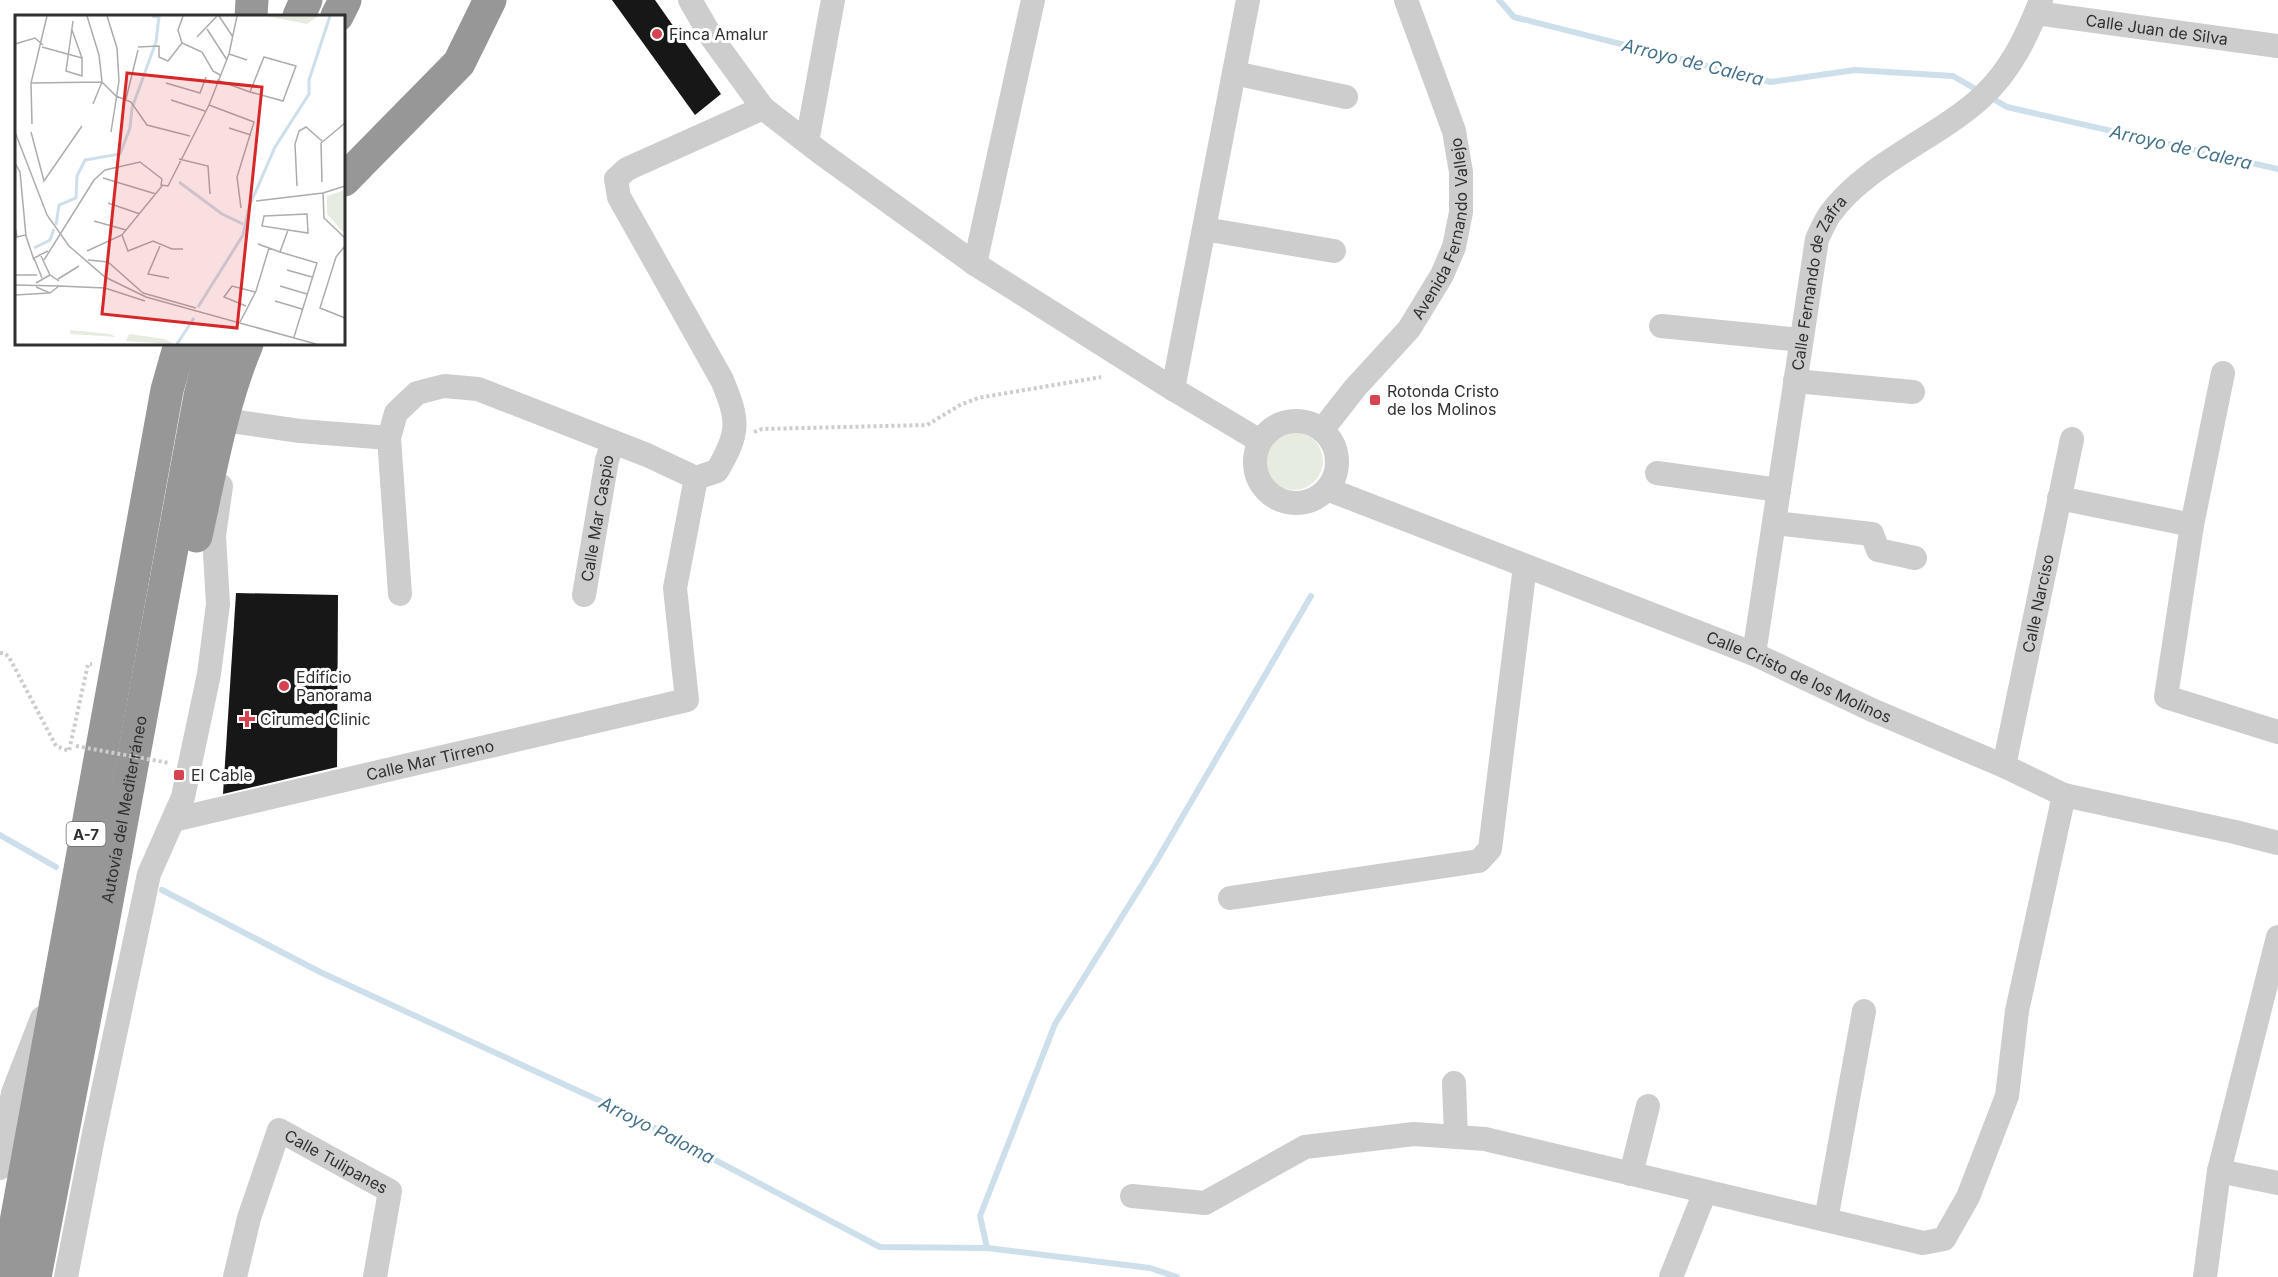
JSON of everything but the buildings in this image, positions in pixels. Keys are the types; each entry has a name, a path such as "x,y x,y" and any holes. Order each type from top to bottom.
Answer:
{"highway":[{"path":"251,15 252,0"},
{"path":"299,15 306,0"},
{"path":"338,15 345,0"},
{"path":"345,179 459,63 490,0"},
{"path":"166,345 167,390"},
{"name":"Autovía del Mediterráneo","path":"6,1277 167,390 180,345"},
{"path":"103,923 228,420 233,350"},
{"name":"Autovía del Mediterráneo","path":"35,1277 200,396 233,350"}],"street":[{"path":"690,0 712,38 763,108 975,264 1260,441"},
{"path":"807,142 833,0"},
{"path":"975,264 1033,0"},
{"path":"1173,389 1248,0"},
{"name":"Avenida Fernando Vallejo","path":"1322,430 1355,388 1409,329 1442,275 1454,247 1461,212 1461,172 1454,131 1406,0"},
{"name":"Calle Juan de Silva","path":"2038,7 2278,46"},
{"name":"Calle Fernando de Zafra","path":"1754,654 1817,239 1829,215 1848,193 1899,154 1964,111 1998,80 2012,62 2038,7"},
{"path":"1234,73 1346,97"},
{"path":"400,594 389,438 396,413 417,393 444,386 478,389 614,442 696,478 717,471 734,440 733,406 722,380 619,197 616,179 627,169 763,108"},
{"path":"1204,229 1334,251"},
{"path":"1661,326 1801,340"},
{"path":"2223,373 2192,525 2166,698 2278,732"},
{"path":"1795,381 1913,392"},
{"path":"66,1277 149,874 183,797 208,675 218,604 214,536 228,420 300,431 389,438"},
{"path":"1296,420 1310,423 1322,430 1331,440 1336,452 1335,478 1327,489 1317,498 1304,503 1290,504 1277,500 1266,492 1258,481 1254,467 1255,454 1260,441 1269,430 1282,423 1296,420"},
{"name":"Calle Narciso","path":"2004,766 2072,439"},
{"name":"Calle Mar Caspio","path":"584,595 607,459 614,442"},
{"path":"1657,473 1779,490"},
{"name":"Calle Mar Tirreno","path":"172,820 687,700 675,588 696,478"},
{"name":"Calle Cristo de los Molinos","path":"1327,489 1754,654 1872,710 2004,766 2064,795 2278,843"},
{"path":"2059,498 2192,525"},
{"path":"1774,523 1872,534 1878,550 1915,558"},
{"path":"1230,898 1479,861 1490,849 1525,566"},
{"path":"1132,1196 1205,1203 1305,1147 1414,1134 1485,1139 1923,1244 1944,1239 1968,1197 2007,1096 2017,1011 2064,795"},
{"path":"2205,1277 2219,1171 2278,937"},
{"path":"0,1167 13,1093 63,962"},
{"path":"1826,1220 1864,1011"},
{"path":"1454,1083 1456,1137"},
{"path":"1631,1174 1648,1106"},
{"name":"Calle Tulipanes","path":"235,1277 249,1218 279,1130 390,1191 375,1277"},
{"path":"2219,1171 2278,1184"},
{"path":"1671,1277 1705,1191"}],"path":[{"path":"734,440 762,429 927,425 960,405 978,398 1101,377"},
{"path":"0,653 9,657 56,746"},
{"path":"76,746 169,763"}],"shaded area":[{"path":"1294,432 1310,437 1318,445 1323,461 1318,477 1310,485 1294,490 1278,485 1270,477 1265,461 1270,445 1278,437"}],"waterway":[{"name":"Arroyo de Calera","path":"1499,0 1514,17 1771,82 1855,70 1953,76 1979,91"},
{"name":"Arroyo de Calera","path":"1988,96 2007,107 2278,169"},
{"path":"987,1248 980,1216 1055,1024 1156,862 1311,596"},
{"name":"Arroyo Paloma","path":"0,835 56,867"},
{"name":"Arroyo Paloma","path":"162,890 320,972 624,1112 880,1247 987,1248 1150,1268 1177,1277"}],"place":[{"name":"Finca Amalur","path":"657,34"},
{"name":"Rotonda Cristo de los Molinos","path":"1375,400"},
{"name":"Edificio Panorama","path":"284,686"},
{"name":"Cirumed Clinic","path":"247,719"},
{"name":"El Cable","path":"179,775"}]}
